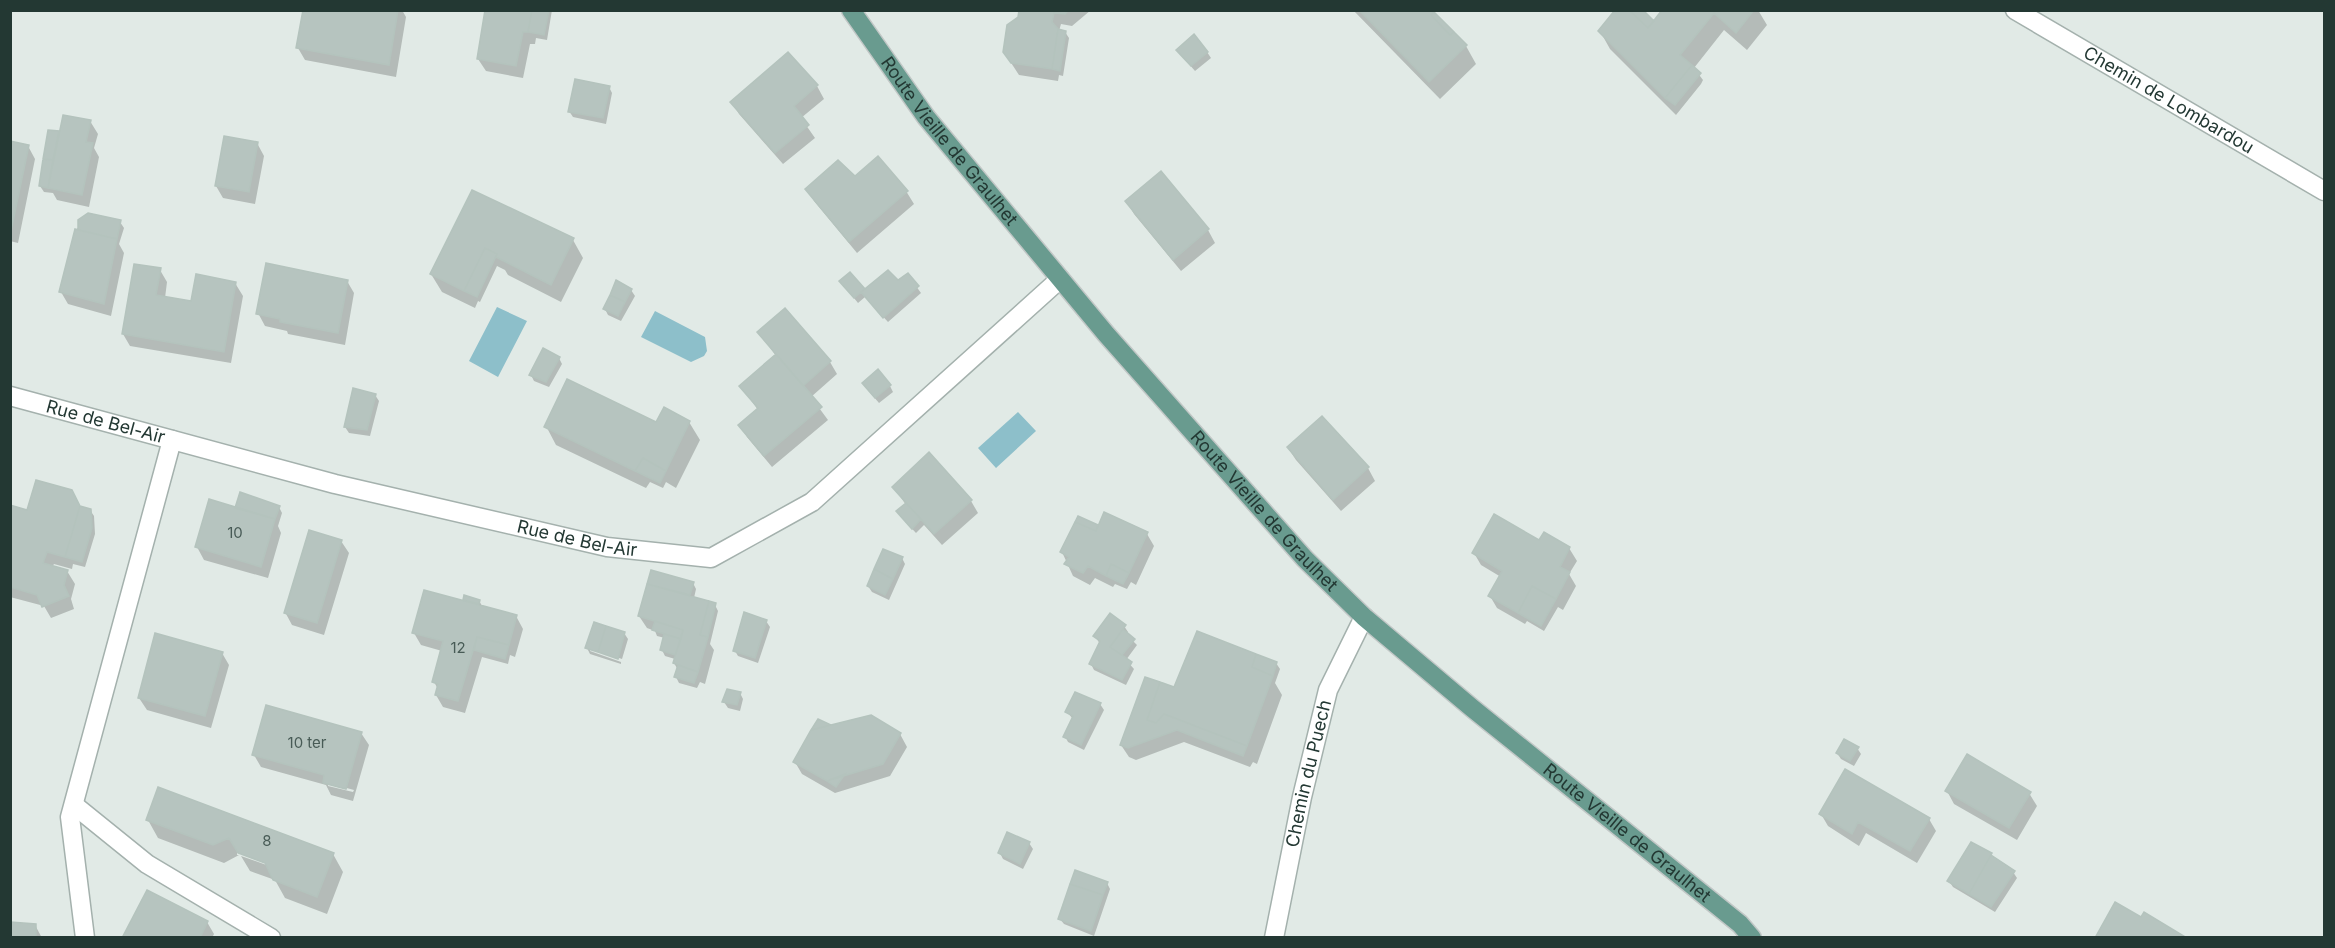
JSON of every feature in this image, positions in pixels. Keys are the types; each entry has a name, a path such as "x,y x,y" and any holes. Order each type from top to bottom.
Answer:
{"main road":[{"name":"Route Vieille de Graulhet","path":"851,10 926,117 1060,279 1298,550 1364,617 1472,708 1740,924 1752,938"}],"street":[{"name":"Chemin de Lombardou","path":"2014,10 2325,191"},
{"name":"Rue de Bel-Air","path":"10,396 335,484 607,547 711,558 812,502 1060,279"},
{"path":"85,938 70,817 172,440"},
{"name":"Chemin du Puech","path":"1274,938 1302,797 1328,690 1364,617"},
{"path":"74,804 147,864 271,938"}],"water":[{"path":"497,307 527,321 498,377 469,361"},
{"path":"655,311 705,337 707,351 704,356 691,362 641,337"},
{"path":"1018,412 1036,431 996,468 978,448"}],"building":[{"path":"303,10 398,10 389,65 296,48"},
{"path":"485,10 532,10 528,32 523,32 516,66 477,59"},
{"path":"532,10 549,10 544,35 528,32"},
{"path":"1019,10 1069,10 1065,14 1054,13 1052,22 1058,29 1052,69 1011,63 1003,52 1007,25 1018,17"},
{"path":"1359,10 1433,10 1431,15 1450,35 1454,32 1467,45 1429,82"},
{"path":"1615,10 1629,10 1648,28 1662,10 1754,10 1736,33 1714,13 1680,55 1692,65 1665,98 1598,31"},
{"path":"1629,10 1643,10 1654,21 1648,28"},
{"path":"1434,12 1454,32 1450,35 1431,15"},
{"path":"1058,29 1066,31 1060,71 1052,69"},
{"path":"1194,34 1208,52 1191,66 1176,50"},
{"path":"788,52 818,85 794,106 809,125 775,153 730,102"},
{"path":"1692,65 1701,73 1675,105 1665,98"},
{"path":"575,79 610,86 603,118 568,112"},
{"path":"63,115 91,120 86,142 93,143 82,195 48,188"},
{"path":"48,130 59,131 53,160 43,159"},
{"path":"224,136 258,142 249,192 215,186"},
{"path":"10,141 29,145 11,231 10,231"},
{"path":"878,156 908,191 849,242 805,189 838,160 855,176"},
{"path":"43,159 53,160 48,188 39,186"},
{"path":"1161,171 1209,229 1173,260 1125,201"},
{"path":"472,190 574,238 551,285 496,257 497,254 485,248 464,291 430,274"},
{"path":"88,213 121,220 117,239 78,230 78,220"},
{"path":"75,229 117,239 104,304 59,292"},
{"path":"485,248 497,254 477,297 464,291"},
{"path":"266,263 348,280 338,333 280,322 280,319 256,314"},
{"path":"134,264 161,268 156,295 191,301 196,274 236,282 224,352 122,334"},
{"path":"888,270 898,280 908,273 919,286 883,318 861,292"},
{"path":"850,272 865,289 854,298 839,281"},
{"path":"616,280 632,289 625,302 610,295"},
{"path":"610,295 625,302 618,316 603,309"},
{"path":"785,308 831,361 803,386 757,332"},
{"path":"543,348 560,357 546,382 529,375"},
{"path":"776,354 822,407 764,456 738,425 758,408 739,386"},
{"path":"878,369 891,385 875,398 862,383"},
{"path":"567,379 656,422 664,407 690,421 666,471 643,458 635,471 544,427"},
{"path":"353,388 376,394 367,430 344,427"},
{"path":"1322,416 1369,467 1333,500 1287,447"},
{"path":"929,452 972,500 934,534 892,487"},
{"path":"643,458 666,471 660,483 635,471"},
{"path":"36,480 72,490 80,506 65,557 47,552 43,563 68,570 64,585 69,596 42,607 37,595 10,587 10,505 27,510"},
{"path":"240,492 280,506 275,519 235,508"},
{"path":"209,499 275,519 261,567 195,547"},
{"path":"906,503 921,519 912,529 896,511"},
{"path":"80,506 91,509 92,528 82,562 65,557"},
{"path":"1104,512 1148,532 1129,573 1111,564 1106,576 1088,566 1083,573 1064,564 1069,557 1060,552 1075,522 1096,531"},
{"path":"1494,514 1539,540 1544,532 1570,547 1560,567 1570,572 1556,599 1532,586 1518,613 1488,596 1502,571 1472,553"},
{"path":"1078,516 1098,525 1096,531 1075,522"},
{"path":"309,530 342,540 317,623 284,613"},
{"path":"883,549 903,557 893,579 874,569"},
{"path":"1111,564 1129,573 1123,584 1106,576"},
{"path":"874,569 893,579 885,595 867,586"},
{"path":"651,570 694,582 690,595 647,584"},
{"path":"647,584 709,601 700,635 708,637 698,672 673,663 683,630 638,616"},
{"path":"1532,586 1556,599 1541,626 1518,613"},
{"path":"424,590 517,615 509,645 477,637 458,701 435,695 438,684 432,682 443,641 412,633"},
{"path":"464,595 480,600 479,604 463,600"},
{"path":"709,601 716,603 708,637 700,635"},
{"path":"744,612 767,620 755,658 733,651"},
{"path":"1110,613 1126,625 1110,647 1132,662 1122,680 1089,664 1100,641 1093,636"},
{"path":"655,621 683,630 681,639 652,630"},
{"path":"594,622 606,626 598,652 585,648"},
{"path":"606,626 625,632 618,659 598,652"},
{"path":"1123,629 1135,639 1122,655 1110,647"},
{"path":"1197,631 1256,654 1252,667 1273,676 1247,746 1164,714 1156,723 1147,720 1160,682 1174,687"},
{"path":"155,633 223,652 205,716 138,698"},
{"path":"664,634 681,639 675,655 660,650"},
{"path":"477,637 509,645 505,659 474,650"},
{"path":"1256,654 1277,662 1273,676 1252,667"},
{"path":"678,665 698,672 694,683 674,677"},
{"path":"1145,677 1160,682 1147,720 1156,723 1164,714 1247,746 1243,756 1177,730 1128,748 1120,745"},
{"path":"727,689 741,692 737,705 722,702"},
{"path":"1075,692 1101,703 1081,745 1063,737 1073,716 1065,712"},
{"path":"266,705 362,732 346,789 323,783 324,775 252,755"},
{"path":"871,715 901,733 883,764 827,781 793,762 811,730"},
{"path":"818,719 831,725 811,730"},
{"path":"1844,739 1859,747 1850,761 1836,753"},
{"path":"1967,754 2031,792 2009,828 1945,791"},
{"path":"1845,769 1930,818 1910,851 1858,822 1852,834 1819,814"},
{"path":"845,774 836,787 827,781"},
{"path":"158,787 334,853 317,897 273,880 265,863 238,853 229,838 213,845 146,820"},
{"path":"1007,832 1030,842 1020,864 998,853"},
{"path":"1971,842 1992,853 1969,894 1947,881"},
{"path":"1991,855 2015,871 1991,907 1969,894"},
{"path":"1075,870 1108,882 1103,895 1070,884"},
{"path":"1070,884 1103,895 1091,931 1058,919"},
{"path":"147,890 208,921 200,938 122,938"},
{"path":"2115,902 2141,917 2144,912 2187,938 2095,938"},
{"path":"10,922 36,924 36,938 10,938"}]}
